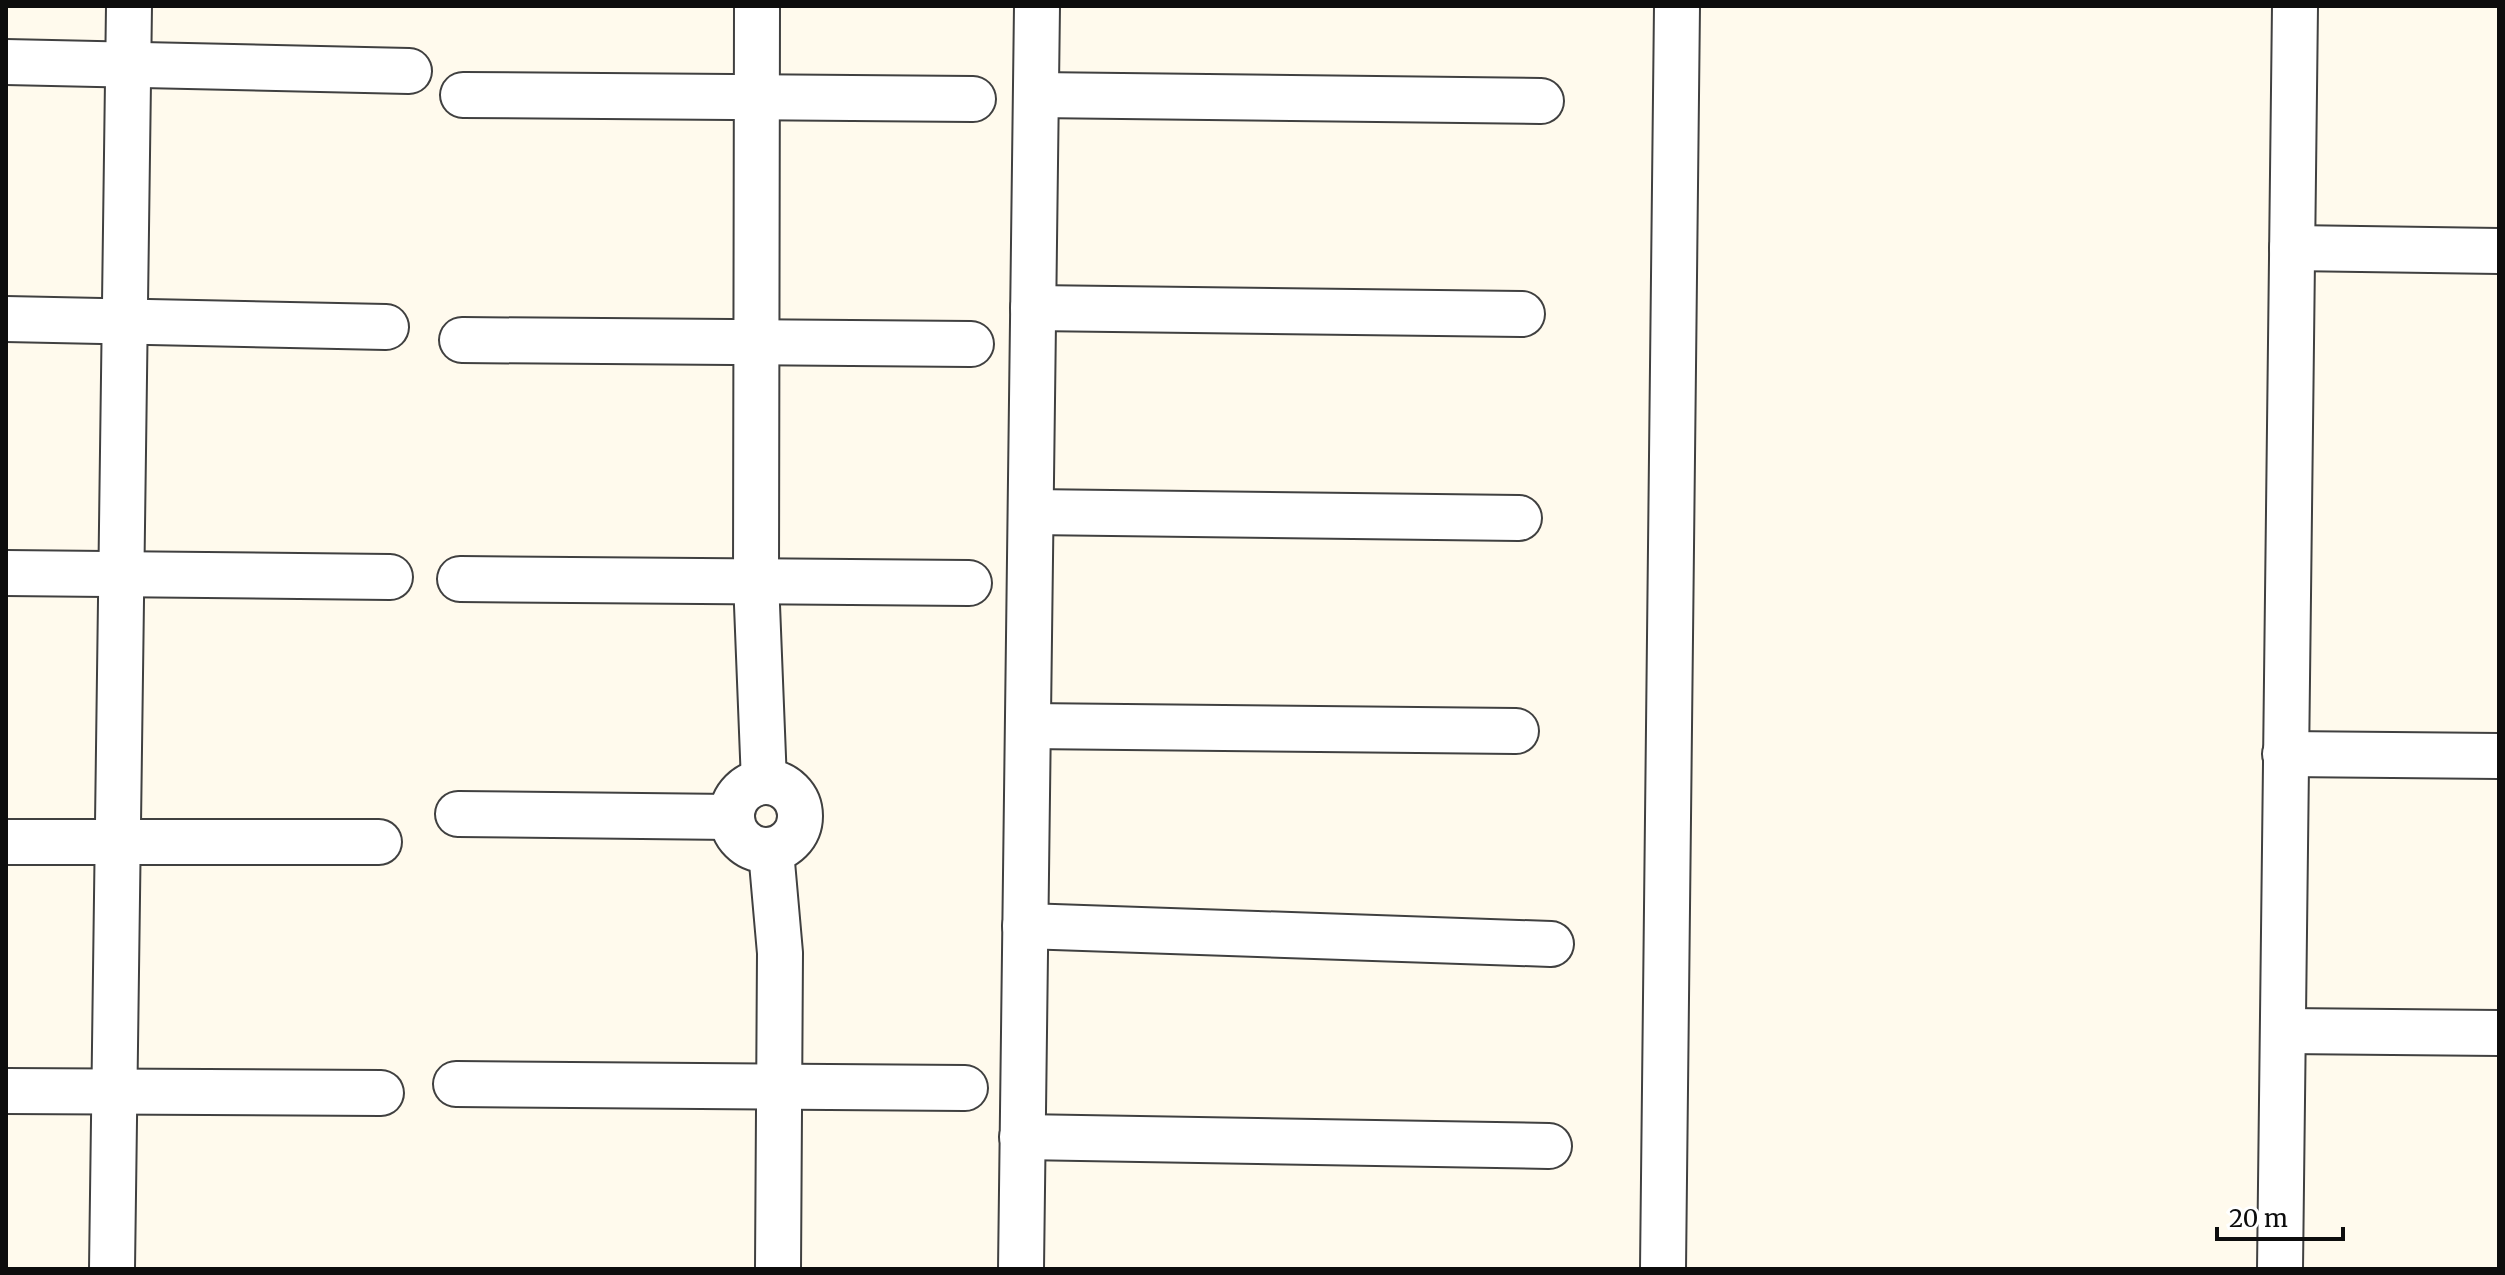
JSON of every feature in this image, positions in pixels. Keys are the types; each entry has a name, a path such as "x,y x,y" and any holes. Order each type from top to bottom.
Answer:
{"street":[{"path":"112,1269 122,322 129,6"},
{"path":"757,6 754,343 756,580 764,782"},
{"path":"1021,1269 1037,6"},
{"path":"1663,1269 1677,6"},
{"path":"2280,1269 2295,6"},
{"path":"6,62 409,71"},
{"path":"463,95 973,99"},
{"path":"1036,95 1541,101"},
{"path":"2292,248 2499,251"},
{"path":"1033,308 1522,314"},
{"path":"6,319 386,327"},
{"path":"462,340 971,344"},
{"path":"1031,512 1519,518"},
{"path":"6,573 390,577"},
{"path":"460,579 969,583"},
{"path":"1028,726 1516,731"},
{"path":"2285,754 2499,756"},
{"path":"764,782 782,785 796,797 801,814 798,831 787,844 771,851 751,848 736,835 731,817 736,799 748,786 764,782"},
{"path":"458,814 731,817"},
{"path":"6,842 379,842"},
{"path":"771,851 780,953 778,1269"},
{"path":"1025,926 1551,944"},
{"path":"2285,1031 2499,1033"},
{"path":"456,1084 965,1088"},
{"path":"6,1091 381,1093"},
{"path":"1022,1137 1549,1146"}]}
